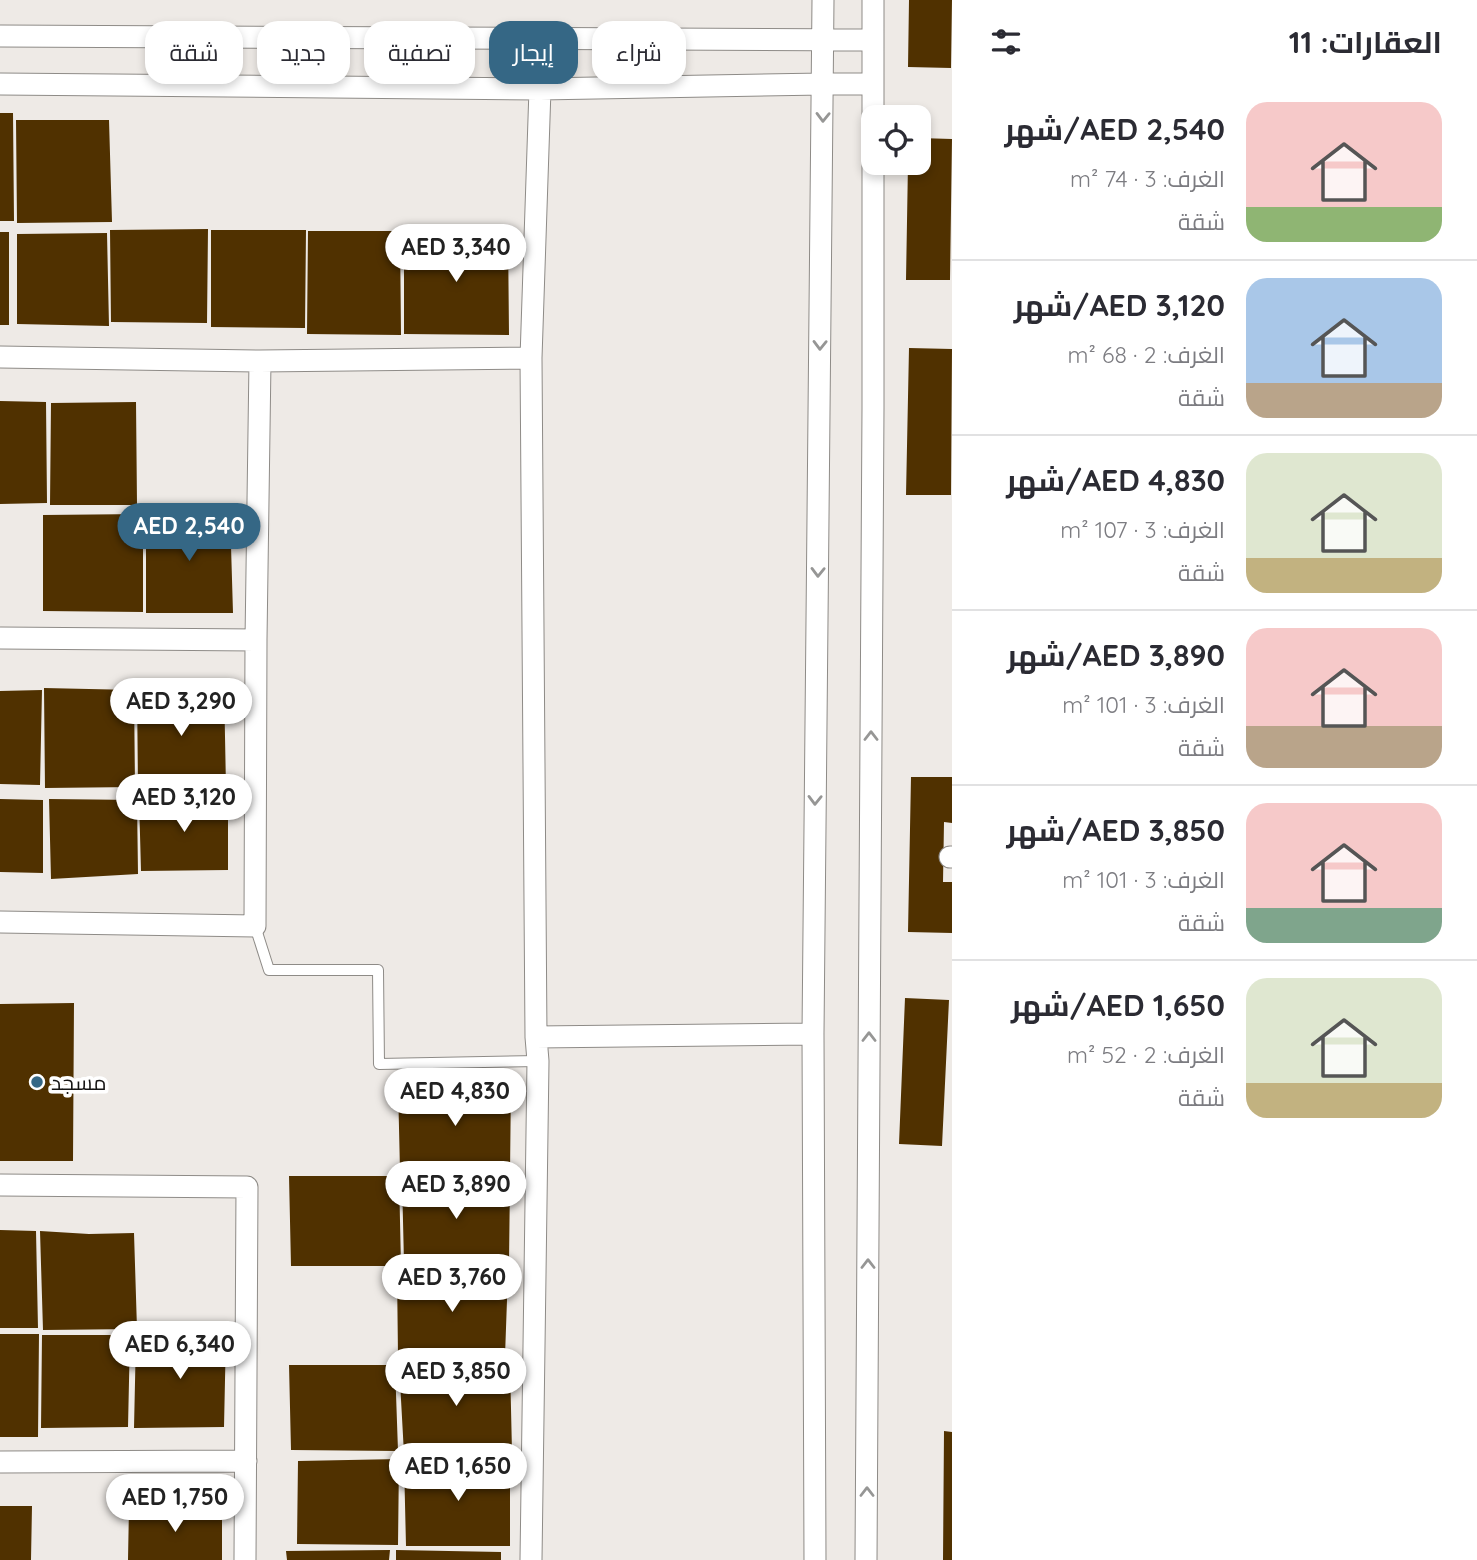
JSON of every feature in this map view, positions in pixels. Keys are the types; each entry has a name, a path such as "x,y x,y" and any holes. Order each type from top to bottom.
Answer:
{"street":[{"path":"814,1560 813,1034 823,0"},
{"path":"866,1560 873,0"},
{"path":"0,36 873,40"},
{"path":"0,84 540,89 872,85"},
{"path":"531,1560 538,1062 531,358 540,89"},
{"path":"0,357 260,361 531,358"},
{"path":"0,922 255,926 260,361"},
{"path":"0,638 256,640"},
{"path":"536,1037 813,1034"},
{"path":"0,1185 247,1187 245,1560"},
{"path":"0,1462 246,1461"}],"lane":[{"path":"255,926 269,970 378,970 379,1064 538,1062"}],"building":[{"path":"909,0 952,0 951,68 908,67"},
{"path":"0,113 13,113 14,221 0,221"},
{"path":"16,120 109,120 112,222 17,223"},
{"path":"931,138 952,139 950,280 906,280 908,175 931,175"},
{"path":"208,229 207,323 111,322 110,230"},
{"path":"211,230 306,230 305,328 211,327"},
{"path":"308,231 400,231 401,335 307,334"},
{"path":"0,232 9,232 9,325 0,325"},
{"path":"404,232 508,233 509,335 404,334"},
{"path":"107,233 109,326 17,324 17,234"},
{"path":"909,348 952,349 951,495 906,495"},
{"path":"0,401 46,402 47,503 0,504"},
{"path":"136,402 137,505 50,505 51,403"},
{"path":"146,512 230,512 233,613 146,613"},
{"path":"143,514 143,612 43,611 43,515"},
{"path":"224,685 226,788 138,789 137,688"},
{"path":"44,688 134,690 135,787 45,788"},
{"path":"42,690 40,785 0,784 0,691"},
{"path":"911,777 952,777 952,823 944,822 943,882 952,882 952,933 908,932"},
{"path":"228,797 228,870 141,871 139,798"},
{"path":"0,799 43,800 43,873 0,872"},
{"path":"49,799 137,800 138,874 51,879"},
{"path":"905,998 949,1000 942,1146 899,1144"},
{"name":"مسجد","path":"74,1003 73,1161 0,1161 0,1004"},
{"path":"511,1082 510,1173 400,1171 398,1085"},
{"path":"289,1176 399,1176 401,1266 291,1266"},
{"path":"402,1179 510,1179 509,1262 404,1263"},
{"path":"0,1230 36,1231 38,1328 0,1328"},
{"path":"40,1231 134,1233 137,1329 43,1330"},
{"path":"397,1272 508,1272 505,1356 398,1356"},
{"path":"226,1333 224,1427 134,1428 136,1337"},
{"path":"0,1334 39,1334 38,1437 0,1437"},
{"path":"42,1335 130,1335 128,1427 41,1428"},
{"path":"399,1363 510,1365 512,1452 404,1454"},
{"path":"289,1365 395,1365 398,1451 291,1450"},
{"path":"944,1431 952,1432 952,1560 943,1560"},
{"path":"399,1459 398,1545 297,1544 298,1461"},
{"path":"510,1460 510,1546 406,1546 404,1461"},
{"path":"0,1506 32,1506 31,1560 0,1560"},
{"path":"129,1507 222,1509 222,1560 128,1560"},
{"path":"390,1550 389,1560 287,1560 286,1551"},
{"path":"396,1550 501,1552 501,1560 396,1560"}],"place":[{"name":"مسجد","path":"37,1082"}]}
